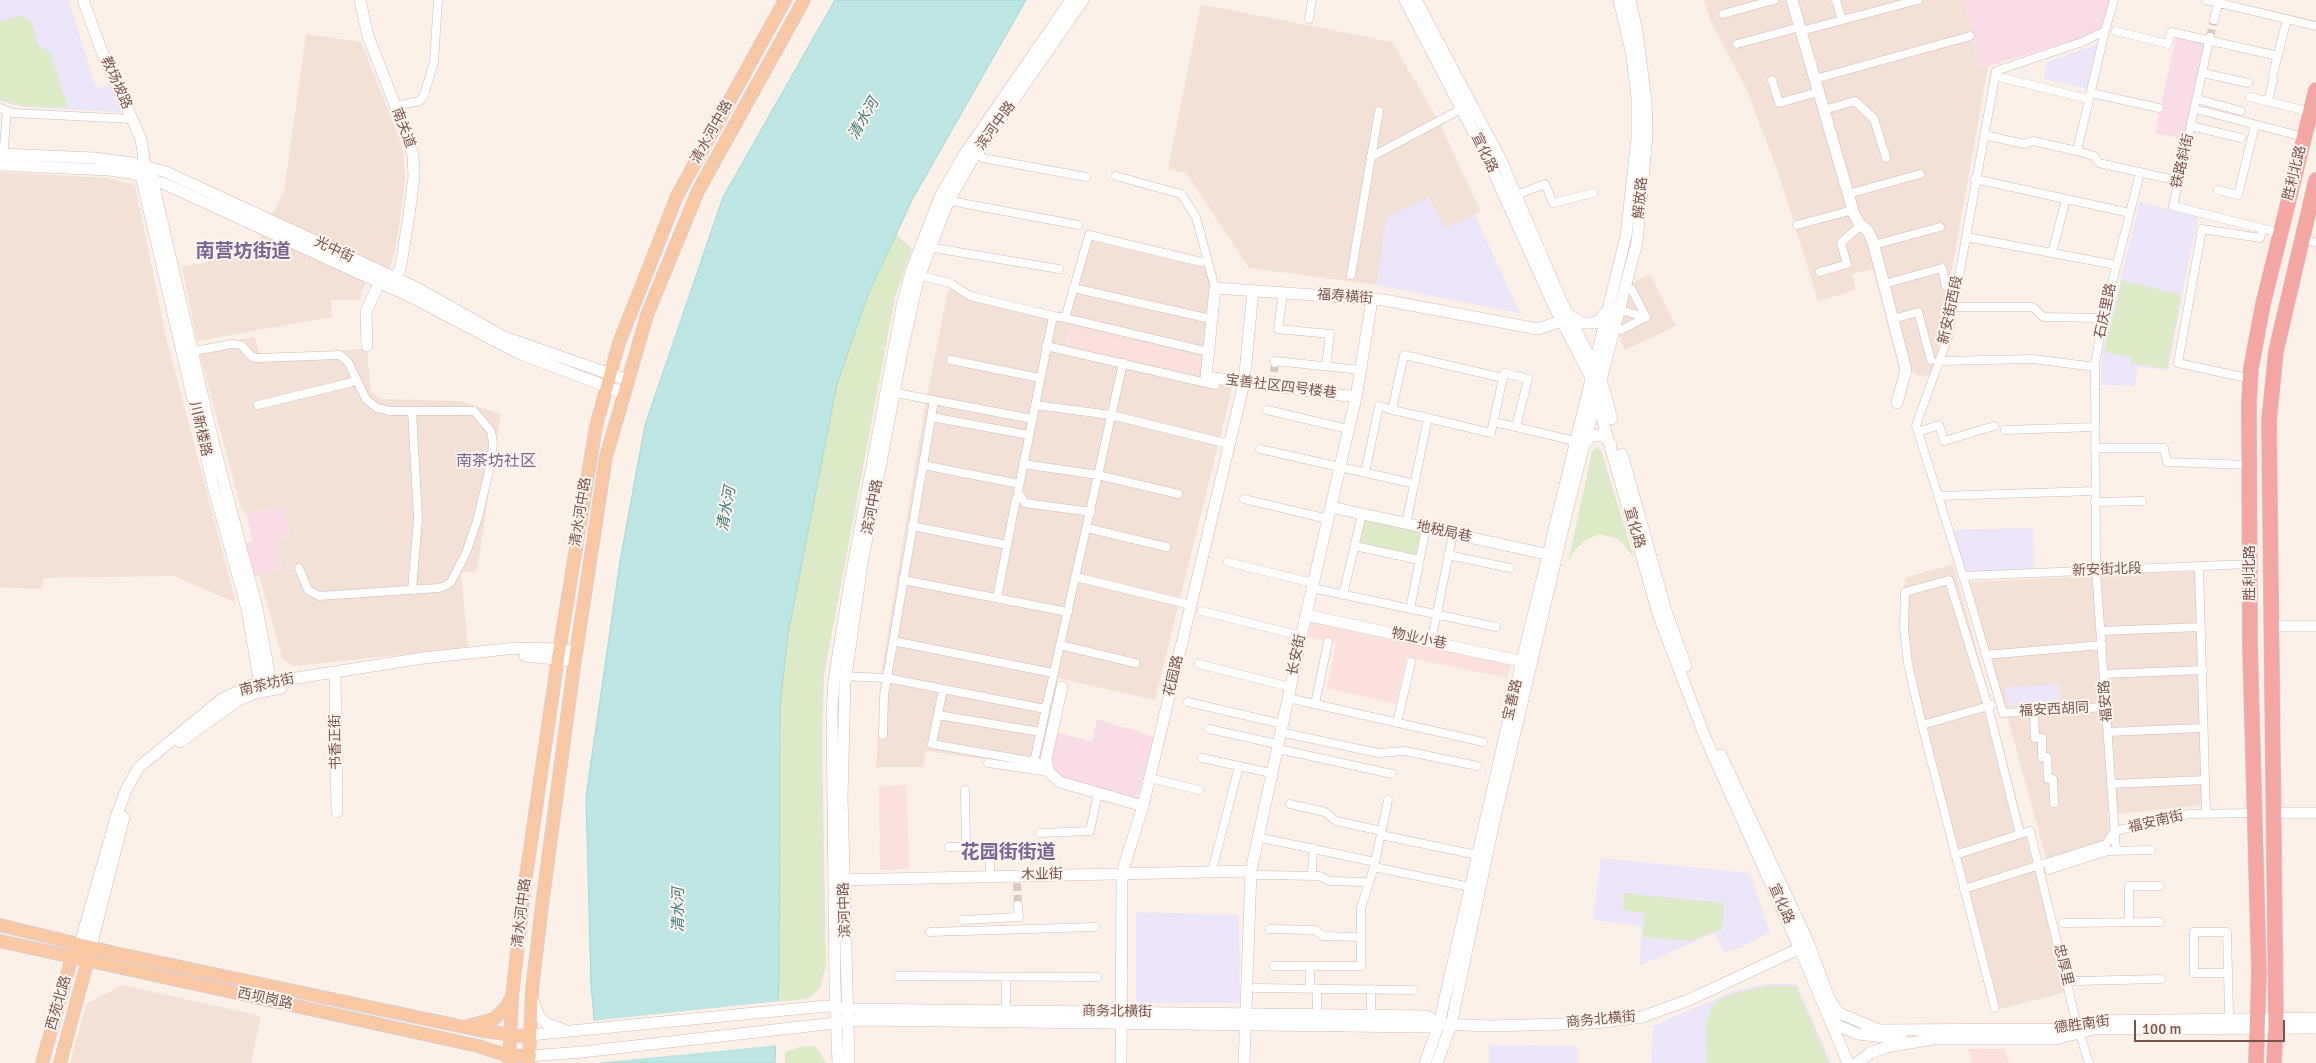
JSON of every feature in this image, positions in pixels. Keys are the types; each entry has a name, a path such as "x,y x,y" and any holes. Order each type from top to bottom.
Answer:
{"highway":[{"name":"胜利北路","path":"2256,1063 2259,973 2250,564 2250,379 2258,330 2280,233 2316,90"},
{"name":"胜利北路","path":"2274,1063 2276,1022 2269,421 2276,351 2309,241 2316,180"}],"main road":[{"name":"教场坡路","path":"83,0 104,57 141,139 145,171"},
{"name":"南关道","path":"360,0 368,36 413,155 414,177 401,265 395,284"},
{"name":"清水河中路","path":"520,1051 512,996 525,884 584,485 596,426 620,343 677,196 785,0"},
{"name":"清水河中路","path":"520,1051 532,996 542,905 576,657 606,457 647,315 698,191 804,0"},
{"name":"滨河中路","path":"838,1063 835,1006 842,733 840,676 862,564 890,391 915,274 944,200 972,151 1071,0"},
{"name":"滨河中路","path":"972,151 1083,0"},
{"name":"宣化路","path":"1405,0 1466,106"},
{"name":"宣化路","path":"1416,0 1504,182 1564,318 1596,378 1667,614 1712,736 1805,947 1829,1018 1848,1063"},
{"name":"解放路","path":"1596,378 1593,363 1626,236 1637,138 1637,96 1631,51 1619,0"},
{"name":"解放路","path":"1596,378 1619,310 1637,242 1647,135 1644,81 1630,0"},
{"path":"1792,0 1853,210 1861,225 1868,231 1874,245 1906,370 1897,403"},
{"name":"光中街","path":"1,160 95,158 145,171 395,284 504,337 609,381 624,393"},
{"name":"川新楼路","path":"145,171 187,353 214,445 257,608 266,687"},
{"name":"宣化路","path":"1504,182 1516,195 1564,318 1593,363"},
{"path":"367,346 366,311 382,278"},
{"path":"1211,381 1208,352 1214,288"},
{"name":"福寿横街","path":"1214,288 1372,300 1538,329 1564,318"},
{"name":"花园路","path":"1120,1063 1122,873 1150,778 1244,383 1253,291"},
{"name":"长安街","path":"1244,1063 1245,1019 1257,837 1271,773 1280,747 1281,728 1356,397 1372,300"},
{"path":"1564,318 1582,323 1598,322 1607,311"},
{"name":"宣化路","path":"1596,378 1596,392 1659,617 1705,737 1805,947 1856,1063"},
{"name":"宝善路","path":"1445,1024 1527,662 1596,378"},
{"name":"光中街","path":"609,381 627,380"},
{"name":"宝善社区四号楼巷","path":"1211,381 1272,386 1356,397"},
{"name":"宝善路","path":"1579,443 1596,392"},
{"path":"1579,443 1591,436 1600,435 1606,438 1612,446"},
{"name":"地税局巷","path":"1331,507 1552,556"},
{"name":"物业小巷","path":"1306,615 1527,662"},
{"path":"2271,626 2316,626"},
{"name":"南茶坊街","path":"86,946 133,789 144,772 177,744 237,701 266,687 335,676 423,658 516,648 576,657"},
{"name":"书香正街","path":"335,676 337,812"},
{"path":"1062,687 1048,768 1060,782 1143,806"},
{"path":"2273,813 2316,814"},
{"name":"木业街","path":"839,880 990,876 1016,879 1122,873 1212,871 1255,873"},
{"name":"滨河中路","path":"839,880 849,1021 850,1063"},
{"name":"西坝岗路","path":"0,925 86,946 460,1027 520,1051"},
{"name":"西坝岗路","path":"0,941 478,1046 520,1051"},
{"name":"西苑北路","path":"42,1063 72,957 86,946"},
{"name":"西苑北路","path":"60,1063 88,960 86,946"},
{"name":"商务北横街","path":"579,1032 835,1006 848,1009 1006,1016 1371,1021 1425,1027 1445,1024 1587,1023 1642,1017 1691,999 1805,947"},
{"path":"460,1027 494,1019 512,996"},
{"path":"532,996 539,1016 547,1024 556,1029 579,1032"},
{"name":"德胜南街","path":"1829,999 1839,1013 1879,1030 2078,1029"},
{"name":"商务北横街","path":"520,1051 552,1054 582,1052 796,1029 849,1021 1006,1016"},
{"name":"德胜南街","path":"1829,1018 1839,1026 1875,1037 2056,1039 2094,1020 2257,1023 2316,1018"},
{"name":"德胜南街","path":"2276,1022 2316,1028"},
{"path":"1425,1063 1445,1024"},
{"path":"1437,1063 1445,1024"},
{"path":"520,1051 579,1032"},
{"name":"德胜南街","path":"1856,1063 1870,1053 1886,1047 1934,1039"}],"street":[{"path":"395,106 420,101 424,95 426,83 434,62 438,0"},
{"path":"1309,19 1312,0"},
{"path":"1723,14 1774,0"},
{"path":"1836,0 1842,20"},
{"path":"1737,44 1918,0"},
{"path":"2077,151 2114,0"},
{"path":"2207,0 2316,26"},
{"path":"2214,20 2218,3"},
{"path":"2268,102 2287,19"},
{"path":"2084,98 1995,76 1996,71 2082,42 2105,31"},
{"path":"2116,31 2168,44 2171,32 2210,39 2274,55"},
{"path":"1815,79 1970,36"},
{"name":"铁路斜街","path":"2210,39 2173,206 2280,233"},
{"path":"2203,73 2248,83"},
{"name":"新安街西段","path":"1995,76 1948,337 1916,425 2003,713"},
{"path":"1772,80 1779,103 1818,92"},
{"path":"2091,93 2159,108"},
{"path":"2250,98 2311,112"},
{"path":"2197,100 2241,111"},
{"path":"1824,110 1854,102 1874,120 1886,158"},
{"path":"1371,157 1466,106"},
{"path":"1,160 3,109 13,113 132,119"},
{"path":"2195,109 2304,137"},
{"path":"1351,275 1379,111"},
{"path":"2218,190 2238,195 2255,125"},
{"path":"2191,126 2241,138"},
{"path":"1984,135 2024,144 2032,141 2077,151 2094,156 2099,164 2179,181"},
{"path":"972,151 983,158 1086,177"},
{"name":"石庆里路","path":"2096,570 2094,367 2103,318 2140,172"},
{"path":"1848,194 1920,174"},
{"path":"1116,176 1181,194 1196,217 1214,288"},
{"path":"1976,179 2130,213"},
{"path":"1516,195 1545,184 1553,203 1593,193"},
{"path":"2052,253 2066,199"},
{"path":"944,200 1078,225"},
{"path":"1797,225 1853,210"},
{"path":"1820,272 1847,264 1841,243 1861,225"},
{"path":"1874,245 1940,227"},
{"path":"2250,379 2178,363 2202,229 2260,238 2263,229"},
{"path":"1065,318 1089,234 1201,262"},
{"path":"1966,236 2116,265"},
{"path":"925,246 1059,270"},
{"path":"1884,284 1942,268 1946,286"},
{"path":"915,274 950,282 970,296 1208,352"},
{"path":"1073,288 1212,319"},
{"path":"1632,290 1646,317"},
{"path":"1283,293 1278,329 1330,334 1326,366"},
{"path":"1953,306 2033,307 2043,318 2103,318"},
{"path":"1619,310 1646,317"},
{"path":"1893,319 1918,312 1931,360"},
{"path":"997,598 1016,498 1019,496 1019,484 1053,316"},
{"path":"1621,330 1646,317"},
{"path":"187,353 232,344 241,345 252,357 257,358 331,353 340,355 345,358 366,399 377,408 412,411 474,411 491,431 493,444 477,520 466,553 450,582 439,588 319,596 308,590 299,568"},
{"path":"1046,346 1211,381"},
{"path":"1392,410 1404,356 1503,378"},
{"path":"1939,361 2033,359 2094,367"},
{"path":"951,360 1040,378"},
{"path":"1275,363 1275,361 1360,370"},
{"path":"1034,762 1123,363"},
{"path":"1365,473 1379,406 1491,432 1504,373 1528,379 1516,427"},
{"path":"258,405 357,381"},
{"path":"890,391 1032,419"},
{"path":"883,735 884,696 934,400"},
{"path":"1035,405 1111,415 1230,444"},
{"path":"1267,410 1348,429"},
{"path":"412,411 418,519 412,590"},
{"path":"931,417 1029,435"},
{"path":"1406,524 1428,418"},
{"path":"1494,422 1579,443"},
{"path":"1918,432 1939,426 1944,441 1994,426"},
{"path":"2005,430 2094,427"},
{"path":"2094,448 2164,448 2167,462 2250,465"},
{"path":"1260,449 1414,484"},
{"path":"1023,464 1098,474 1178,494"},
{"path":"923,466 1019,484"},
{"path":"1938,496 2095,491"},
{"path":"1019,496 1025,503 1090,512"},
{"path":"1244,498 1328,519"},
{"path":"2096,502 2142,501"},
{"path":"1343,595 1362,514"},
{"path":"912,526 1007,545"},
{"path":"1087,528 1166,547"},
{"path":"1410,608 1426,528"},
{"path":"1431,642 1453,534"},
{"path":"1355,546 1419,560"},
{"path":"1448,555 1510,568"},
{"path":"1228,562 1343,595 1496,626"},
{"name":"新安街北段","path":"1963,576 2250,564"},
{"path":"2200,567 2206,813"},
{"name":"福安路","path":"2096,570 2116,850"},
{"path":"1076,577 1191,605"},
{"path":"903,580 1068,612"},
{"path":"1955,855 2020,834 1988,706 1949,580 1905,592 1904,629 1908,664 1922,726 1955,855 1995,1008"},
{"path":"1202,611 1301,636"},
{"path":"2100,631 2201,626"},
{"path":"893,641 1053,673"},
{"path":"1315,704 1328,642"},
{"path":"1060,645 1135,663"},
{"path":"1986,655 2102,646"},
{"path":"1397,723 1411,662"},
{"path":"1199,664 1289,692 1315,704 1482,742"},
{"path":"2104,674 2202,670"},
{"path":"840,676 887,678 1045,709"},
{"path":"943,689 932,744 1034,762 1048,768"},
{"path":"1188,702 1335,744 1378,753 1405,751 1477,766"},
{"path":"1922,726 1999,704"},
{"name":"福安西胡同","path":"2003,713 2106,707"},
{"path":"2034,711 2035,738 2042,738 2042,757 2047,757 2048,779 2053,779 2054,803"},
{"path":"938,715 1040,732"},
{"path":"2108,732 2203,728"},
{"path":"1209,729 1331,761 1392,774"},
{"path":"1331,761 1335,744"},
{"path":"1202,758 1271,773"},
{"path":"988,763 1048,768"},
{"path":"1212,871 1238,766"},
{"path":"1150,778 1199,790"},
{"path":"2111,784 2205,780"},
{"path":"965,790 966,846"},
{"path":"1040,833 1090,831 1098,793"},
{"path":"1274,966 1361,966 1361,908 1375,864 1388,800"},
{"path":"1290,804 1324,812 1336,821 1482,856"},
{"name":"福安南街","path":"1964,889 2106,844 2115,831 2181,816 2206,813 2254,813"},
{"name":"忠厚里","path":"2020,834 2030,831 2078,1029 2089,1063"},
{"path":"1257,837 1314,848 1475,888"},
{"path":"949,847 990,846 990,876"},
{"path":"1312,876 1314,848"},
{"path":"2049,870 2116,850 2151,850"},
{"path":"1255,873 1320,876 1329,881 1370,882"},
{"path":"2129,922 2129,886 2160,886"},
{"path":"1018,906 1019,929"},
{"path":"963,920 1019,917"},
{"path":"2063,923 2160,922"},
{"path":"930,932 1095,927"},
{"path":"1270,929 1315,930 1323,936 1361,937"},
{"path":"2228,973 2194,973 2194,932 2227,932 2228,973 2229,1023"},
{"path":"1310,966 1317,1020"},
{"path":"898,976 1096,976"},
{"path":"1006,976 1006,1016"},
{"path":"2076,981 2161,979"},
{"path":"1255,988 1413,990"},
{"path":"1371,990 1371,1021"}],"shaded area":[{"path":"0,0 69,0 96,88 110,85 122,112 22,107 0,101"},
{"path":"1704,0 1964,0 1974,38 1978,68 1988,66 1935,365 1930,375 1918,376 1910,370 1900,372 1873,269 1852,274 1856,290 1818,301 1778,172 1746,88 1710,20"},
{"path":"1964,0 2111,0 2103,28 2086,37 1978,69 1974,38"},
{"path":"1201,4 1392,42 1438,120 1481,212 1445,229 1387,218 1377,285 1249,268 1186,173 1168,169"},
{"path":"306,34 361,42 403,147 405,181 397,240 390,269 374,262 359,300 331,300 332,317 197,341 182,267 250,253 259,240 284,192"},
{"path":"2176,37 2207,44 2186,140 2155,133"},
{"path":"2098,44 2087,89 2044,79 2047,62"},
{"path":"0,172 109,178 135,185 166,337 236,603 174,576 44,578 42,589 0,587"},
{"path":"1429,197 1445,228 1475,215 1520,313 1377,285 1386,218"},
{"path":"2140,202 2199,217 2191,249 2168,371 2138,366 2135,386 2101,385 2102,353"},
{"path":"1086,229 1203,257 1212,288 1204,379 1233,385 1155,700 1058,678 1040,767 926,751 923,767 876,767 881,674 926,401 948,290 1062,314"},
{"path":"1650,274 1676,326 1625,350 1618,334 1632,283"},
{"path":"1068,326 1203,357 1199,376 1064,344"},
{"path":"254,337 261,355 367,349 371,392 381,399 460,401 501,414 477,571 461,573 468,648 293,666 282,658 259,575 282,569 275,539 290,535 283,505 246,514 241,508 198,348"},
{"path":"283,505 290,535 275,539 282,569 254,576 245,543 253,541 246,514"},
{"path":"2033,528 2034,570 1965,575 1951,530"},
{"path":"1953,564 1995,715 2066,992 1993,1011 1908,675 1900,628 1905,578"},
{"path":"2197,571 2204,805 2108,815 2110,830 2105,842 2047,861 1970,582"},
{"path":"1312,620 1511,662 1507,678 1406,657 1396,704 1327,688 1336,643 1308,637"},
{"path":"2060,684 2061,703 2009,706 2004,688"},
{"path":"1097,719 1154,737 1137,800 1054,774 1049,762 1057,732 1092,742"},
{"path":"907,785 909,869 880,870 879,786"},
{"path":"1601,858 1750,873 1770,932 1739,948 1724,953 1715,933 1639,966 1642,926 1593,920"},
{"path":"1136,912 1239,915 1240,1003 1136,1003"},
{"path":"1767,984 1797,984 1831,1063 1651,1063 1653,1026 1734,991"},
{"path":"122,985 261,1016 251,1063 70,1063 86,1004"},
{"path":"1489,1045 1578,1046 1578,1063 1489,1063"},
{"path":"1968,1049 2005,1049 2009,1063 1972,1063"}],"green space":[{"path":"21,15 31,21 38,45 50,52 68,108 22,106 0,100 0,22"},
{"path":"896,234 912,249 895,297 824,675 822,742 826,966 820,987 813,995 806,999 778,1002 780,707 788,634 837,384 868,295"},
{"path":"2122,280 2181,295 2167,369 2131,363 2132,357 2104,352"},
{"path":"1595,448 1600,449 1602,453 1634,558 1616,538 1599,534 1584,541 1572,554 1568,563 1592,452"},
{"path":"1364,517 1423,530 1417,557 1358,544"},
{"path":"1624,893 1724,903 1722,929 1690,941 1643,937 1645,913 1623,910"},
{"path":"1767,986 1796,986 1829,1063 1707,1063 1706,1023 1713,1005 1734,993"},
{"path":"814,1046 826,1063 785,1063 785,1052 800,1047"}],"water":[{"name":"清水河","path":"835,0 1026,0 912,200 868,295 837,384 788,634 780,707 779,980 775,1063 598,1063 591,985 586,797 620,561 645,425 723,197"}],"pier":[{"path":"780,1001 779,1045 596,1063 592,1021"}],"tunnel":[{"path":"2210,37 2214,20"},
{"path":"1272,384 1275,363"},
{"path":"1017,883 1018,905"}],"district":[{"name":"南营坊街道","path":"243,252"},
{"name":"南茶坊社区","path":"496,462"},
{"name":"花园街街道","path":"1008,853"}]}
